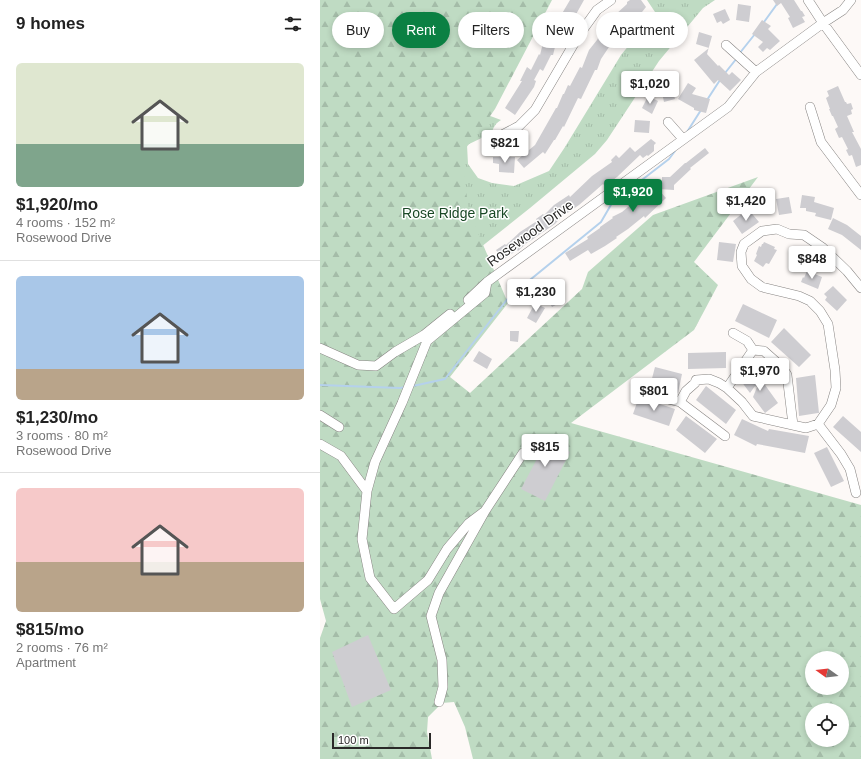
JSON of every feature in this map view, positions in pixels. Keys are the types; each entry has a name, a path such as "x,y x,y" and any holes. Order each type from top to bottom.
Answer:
{"street":[{"path":"502,135 519,126 535,110 579,35 597,10 611,0"},
{"path":"808,0 861,75"},
{"name":"Rosewood Drive","path":"320,348 358,365 376,366 395,352 424,335 487,282 728,107 756,72 843,10 851,0"},
{"path":"726,45 756,72"},
{"path":"810,107 821,142 861,195"},
{"path":"668,122 683,140"},
{"path":"680,402 686,392 695,384 696,380 709,379 727,388 742,402 753,416 806,428 818,424 831,405 836,388 835,370 828,324 820,311 810,301 799,296 762,286 751,279 742,266 741,252 744,244 762,231 777,229 789,234 804,235 823,248 847,271 861,288"},
{"path":"485,511 469,523 447,549 428,580 394,609 370,578 362,539 367,491 375,462 402,403 427,341 485,293 487,282"},
{"path":"733,333 747,341 753,350"},
{"path":"753,350 764,351 782,367 787,375 793,425"},
{"path":"727,388 753,350"},
{"path":"642,393 680,402 725,436"},
{"path":"320,415 339,427"},
{"path":"818,424 841,454 850,469 856,493"},
{"path":"320,444 341,456 367,491"},
{"path":"439,702 443,687 442,660 431,616 439,593 485,511 523,453"}],"green space":[{"name":"Rose Ridge Park","path":"320,0 552,0 546,12 532,12 532,38 495,109 461,154 469,212 508,303 450,377 470,393 582,289 588,272 653,215 758,177 694,262 718,285 694,330 571,423 861,505 861,759 473,759 465,727 454,702 442,703 428,717 427,732 432,759 320,759 320,638 326,621 320,599"},
{"path":"647,0 715,0 703,8 688,26 688,12 655,12"},
{"name":"Rose Ridge Park","path":"627,48 670,48 659,61 607,140 595,154 481,247 494,264 489,266 398,262 477,111 501,120 495,125 492,133 467,145 468,164 478,178 492,183 514,186 549,171"}],"building":[{"path":"570,0 584,0 577,12 563,12"},
{"path":"630,0 641,0 646,7 642,12 618,12 627,4"},
{"path":"773,0 794,0 805,16 802,17 805,22 793,28 788,18 790,17 781,3 777,6"},
{"path":"738,4 751,6 749,22 736,20"},
{"path":"725,9 730,20 723,24 721,21 717,23 713,14"},
{"path":"762,20 771,26 768,29 780,41 770,50 767,48 763,52 758,47 763,42 752,34"},
{"path":"699,32 712,36 709,48 696,44"},
{"path":"596,41 596,48 608,48 601,59 597,70 595,70 581,99 578,98 564,127 563,126 555,140 545,154 543,152 524,168 517,160 535,145 557,108 568,85 570,86 580,67 582,68 589,50"},
{"path":"542,48 555,48 553,55 551,55 543,71 540,69 534,80 536,81 534,87 515,115 505,108 522,81 520,81 527,67 531,70 539,54 540,55"},
{"path":"709,48 707,54 718,66 719,65 729,75 732,72 741,80 730,91 718,80 714,84 694,60"},
{"path":"688,83 696,88 692,94 710,99 706,113 694,110 694,108 678,99"},
{"path":"671,85 675,99 664,102 661,88"},
{"path":"838,86 845,102 847,104 851,103 853,109 851,110 852,114 847,116 854,132 852,132 861,149 861,165 856,167 852,155 849,156 846,150 848,149 842,137 839,138 835,129 838,127 829,109 826,98 829,96 827,91"},
{"path":"648,96 658,101 652,114 642,108"},
{"path":"635,120 650,121 649,133 634,132"},
{"path":"651,139 656,143 654,145 654,151 648,156 647,155 643,158 640,155 617,177 605,186 603,184 579,205 566,214 565,213 555,224 503,260 496,250 505,244 506,245 520,232 537,221 536,219 543,214 544,215 554,205 569,195 570,197 592,176 612,162 611,160 616,155 619,158 630,147 635,152"},
{"path":"705,148 709,153 690,168 691,169 674,185 674,190 658,189 666,198 645,218 644,216 605,246 591,254 588,250 570,261 565,253 588,239 587,237 613,218 612,217 622,212 651,188 653,191 662,183 662,177 670,177 685,163"},
{"path":"493,157 515,157 514,173 499,172 499,164 493,163"},
{"path":"802,195 815,197 814,202 834,208 831,220 815,216 816,213 806,211 806,208 800,208"},
{"path":"789,197 792,213 779,215 776,199"},
{"path":"748,209 759,222 742,234 733,221"},
{"path":"833,218 847,225 861,236 861,250 842,235 828,229"},
{"path":"719,242 736,244 733,262 717,260"},
{"path":"764,242 775,247 774,249 777,250 769,264 766,263 763,267 754,261 759,246 761,247"},
{"path":"807,271 822,277 818,289 801,282"},
{"path":"833,286 847,300 837,311 825,300 827,297 824,294"},
{"path":"561,291 565,300 552,307 547,298"},
{"path":"535,303 545,308 536,323 527,318"},
{"path":"743,304 777,320 769,338 735,321"},
{"path":"784,328 811,355 799,367 771,342"},
{"path":"510,331 519,331 518,342 510,341"},
{"path":"479,351 492,359 487,369 473,361"},
{"path":"726,352 726,368 688,369 688,353"},
{"path":"655,367 682,374 678,393 650,386"},
{"path":"755,371 778,403 765,413 753,397 757,387 755,386 750,393 741,381"},
{"path":"815,375 819,413 799,416 796,378"},
{"path":"706,386 736,410 726,424 696,400"},
{"path":"639,397 675,409 669,426 633,414"},
{"path":"686,416 717,439 705,453 676,430"},
{"path":"843,416 861,432 861,452 833,427"},
{"path":"742,419 768,431 769,429 809,436 805,453 757,444 756,446 734,435"},
{"path":"538,436 570,452 545,501 521,489 540,453 531,448"},
{"path":"827,447 844,481 831,487 814,453"},
{"path":"368,635 391,690 352,707 332,652"}],"waterway":[{"path":"764,22 780,0"},
{"path":"739,54 755,34"},
{"path":"725,73 737,58"},
{"path":"707,100 720,80"},
{"path":"687,132 701,110"},
{"path":"413,386 445,379 509,297 601,222 612,203 669,159 675,151"},
{"path":"320,385 405,387"}]}
